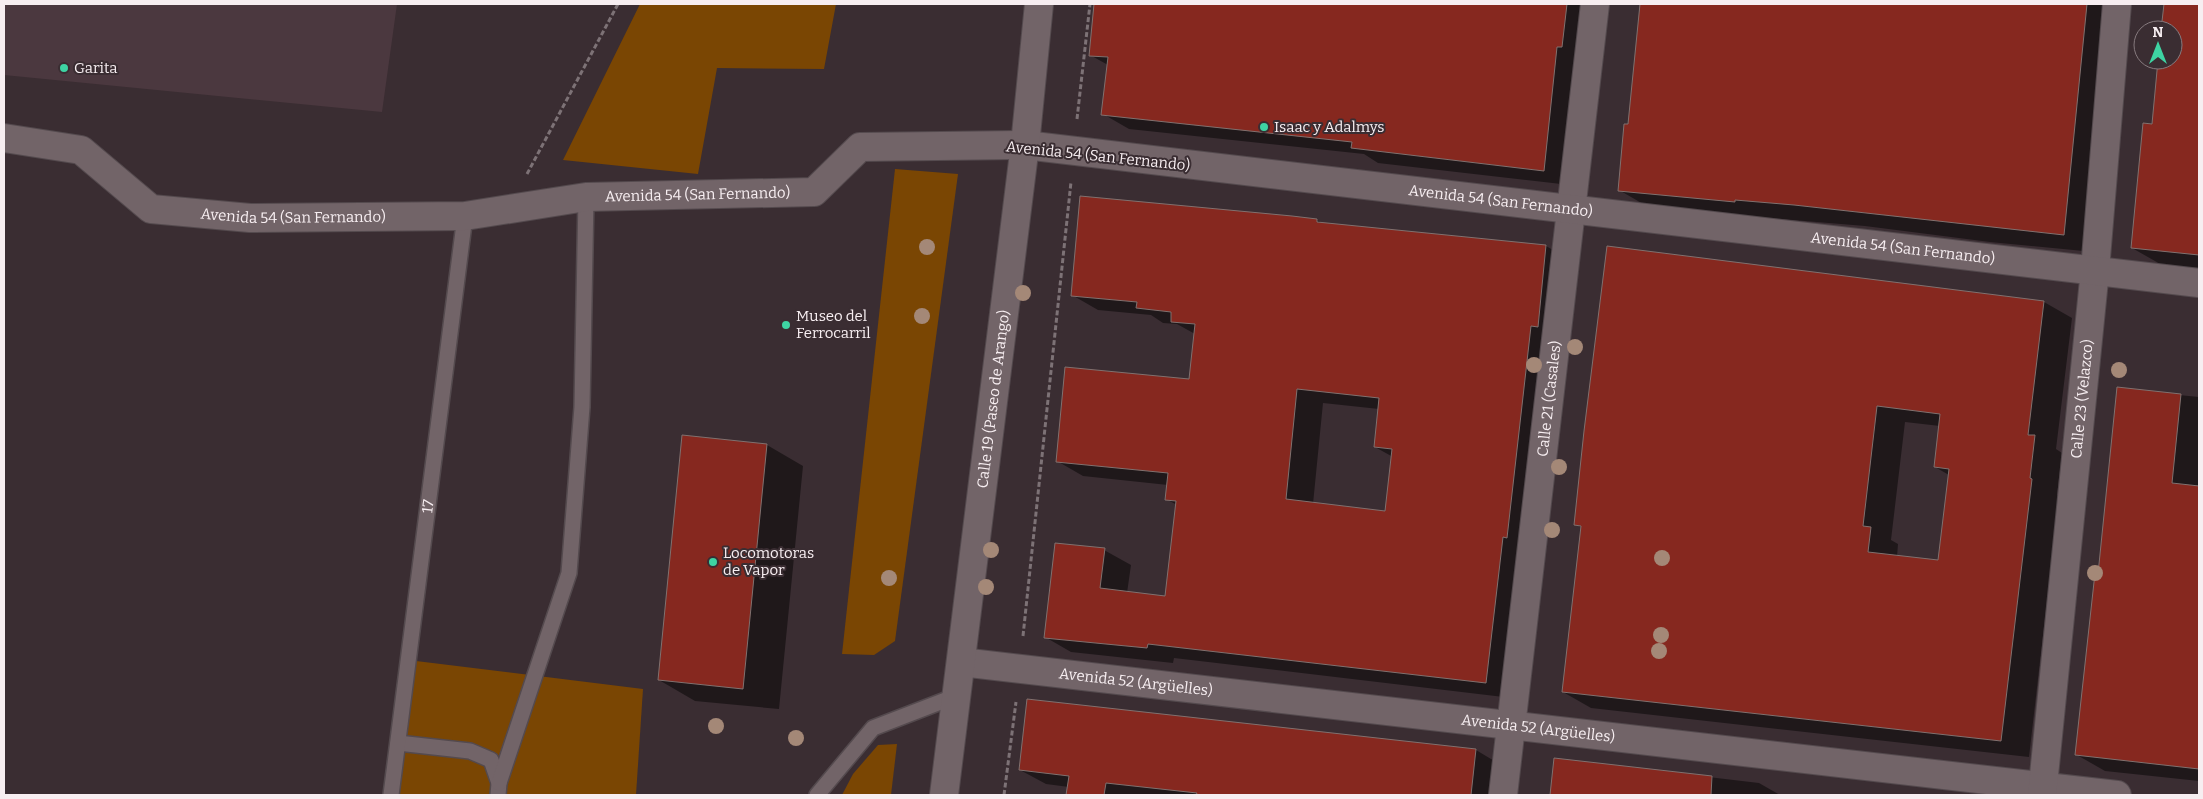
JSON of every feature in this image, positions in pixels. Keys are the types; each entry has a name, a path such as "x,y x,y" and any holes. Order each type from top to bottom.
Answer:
{"street":[{"name":"Calle 19 (Paseo de Arango)","path":"944,795 1025,146 1038,4"},
{"name":"Calle 21 (Casales)","path":"1503,795 1595,4"},
{"name":"Calle 23 (Velazco)","path":"2042,791 2095,270 2117,4"},
{"name":"Avenida 54 (San Fernando)","path":"4,138 81,150 151,209 250,218 465,216 586,197 814,192 860,147 1025,146 2199,282"},
{"name":"Avenida 52 (Argüelles)","path":"961,662 1511,724 2042,791 2117,795"}],"lane":[{"path":"499,789 570,573 582,407 586,197"},
{"name":"17","path":"391,795 465,216"},
{"path":"817,795 873,728 956,696"},
{"path":"398,743 470,751 491,760 499,789"}],"path":[{"path":"508,209 618,4"},
{"path":"1004,795 1020,668 1090,4"}],"shaded area":[{"path":"4,4 397,4 382,112 4,75"},
{"path":"640,4 836,4 824,69 717,68 698,174 563,160"},
{"path":"895,169 958,174 895,641 874,655 842,654"},
{"path":"408,660 643,689 636,795 392,795"},
{"path":"897,744 891,795 842,795 853,774 878,745"}],"building":[{"path":"1094,4 1567,4 1562,47 1557,47 1544,171 1351,148 1352,142 1101,115 1108,57 1089,56"},
{"path":"1640,4 2087,4 2064,235 1794,205 1735,200 1735,202 1618,191 1624,124 1628,124"},
{"path":"2164,4 2199,4 2199,255 2131,248 2143,123 2152,124 2157,70 2183,70 2183,20 2162,20"},
{"path":"1080,196 1292,216 1317,219 1317,222 1546,245 1538,327 1531,326 1507,538 1503,537 1486,683 1148,644 1147,648 1044,638 1055,543 1105,548 1100,588 1165,596 1176,501 1165,500 1168,473 1056,462 1065,367 1189,379 1195,324 1171,322 1171,312 1136,308 1137,302 1071,296","holes":["1297,389 1379,398 1374,447 1392,449 1385,511 1286,499"]},
{"path":"1607,246 2044,301 2028,435 2035,435 2030,478 2032,479 2001,741 1562,692 1581,526 1574,525","holes":["1877,406 1940,414 1934,467 1949,469 1938,560 1868,552 1871,527 1863,526"]},
{"path":"2117,387 2181,394 2172,483 2199,486 2199,769 2075,755 2095,573 2098,574"},
{"name":"Locomotoras de Vapor","path":"682,435 767,444 743,689 658,680"},
{"path":"1027,699 1476,749 1471,795 1196,795 1197,793 1106,783 1104,795 1066,795 1069,776 1019,770"},
{"path":"1554,758 1712,776 1711,795 1550,795"}],"place":[{"name":"Garita","path":"64,68"},
{"name":"Isaac y Adalmys","path":"1264,127"},
{"name":"Museo del Ferrocarril","path":"786,325"},
{"name":"Locomotoras de Vapor","path":"713,562"}]}
